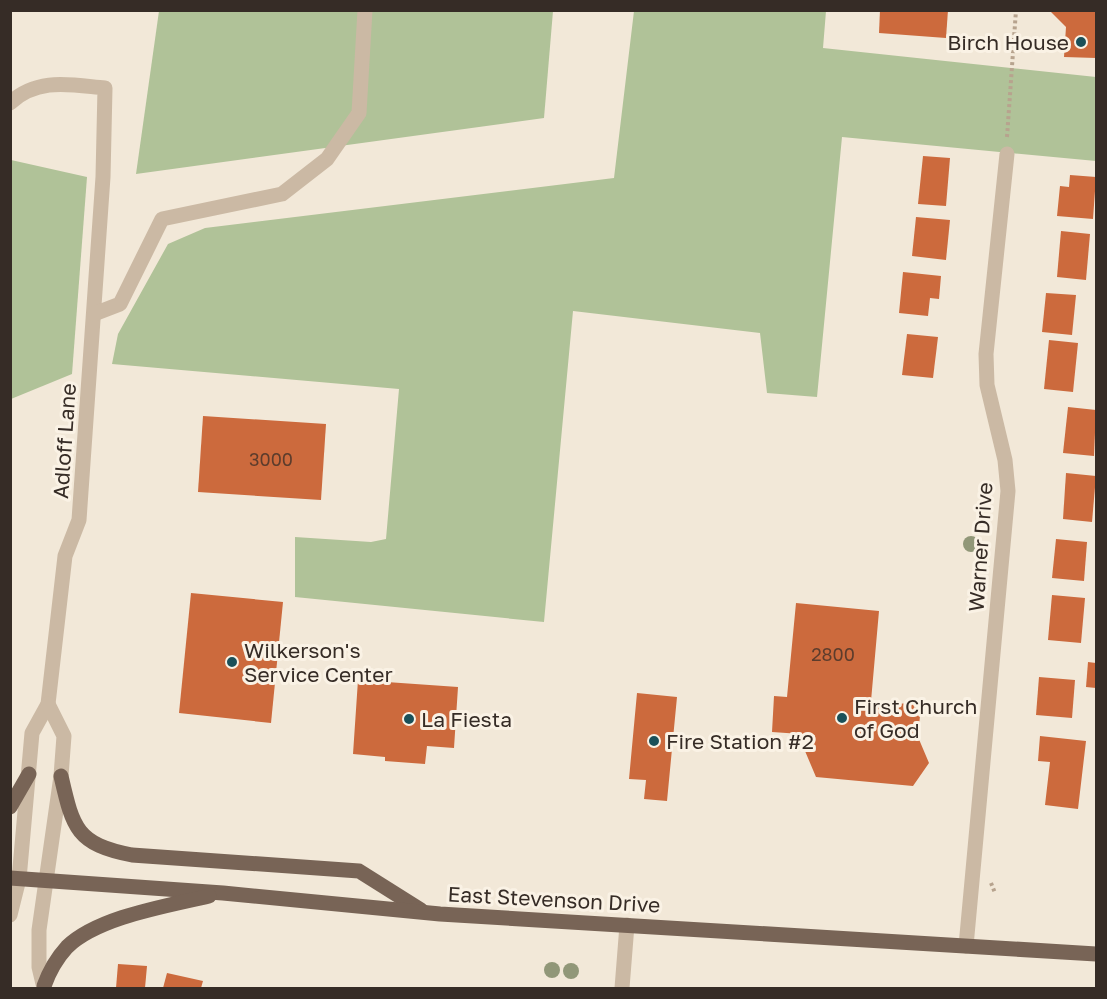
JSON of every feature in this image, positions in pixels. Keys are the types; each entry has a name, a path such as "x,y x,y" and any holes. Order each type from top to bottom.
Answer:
{"main road":[{"path":"10,807 29,774"},
{"path":"61,776 73,820 90,841 106,850 132,855 359,871 424,912"},
{"name":"East Stevenson Drive","path":"15,878 223,892 424,912 1096,954"},
{"path":"44,987 51,969 67,948 88,933 127,916 223,892"}],"street":[{"path":"94,314 120,304 162,219 282,194 327,159 359,113 365,10"},
{"name":"Adloff Lane","path":"10,103 22,92 57,83 105,88 103,177 79,520 64,556 48,704 32,733 29,774 10,915"},
{"name":"Warner Drive","path":"966,946 1008,491 1005,460 987,385 986,354 1007,148"},
{"path":"44,987 39,967 38,941 61,776 64,736 48,704"},
{"path":"622,988 627,925"}],"path":[{"path":"1007,148 1016,10"}],"green space":[{"path":"159,11 553,11 544,118 136,174"},
{"path":"634,11 826,11 823,48 1096,77 1096,161 842,137 817,397 767,393 760,333 573,311 544,622 295,597 295,537 371,542 386,539 399,389 112,364 118,334 168,244 205,228 614,178"},
{"path":"11,160 87,177 72,374 11,399"}],"building":[{"path":"880,10 948,10 946,38 879,33"},
{"name":"Birch House","path":"1049,10 1096,10 1096,58 1064,57 1066,27"},
{"path":"923,156 950,158 946,206 918,204"},
{"path":"1070,175 1096,177 1093,219 1057,216 1060,186 1069,187"},
{"path":"916,217 950,220 946,260 912,256"},
{"path":"1061,231 1090,234 1086,280 1057,277"},
{"path":"903,272 941,276 939,299 930,298 928,316 899,313"},
{"path":"1046,293 1076,295 1072,335 1042,332"},
{"path":"907,334 938,337 933,378 902,375"},
{"path":"1049,340 1078,343 1073,392 1044,389"},
{"path":"1068,407 1096,410 1094,456 1063,453"},
{"path":"203,416 326,424 321,500 198,492"},
{"path":"1066,473 1096,476 1092,522 1063,519"},
{"path":"1056,539 1087,542 1084,581 1052,578"},
{"path":"191,593 283,602 271,723 179,713"},
{"path":"1052,595 1085,598 1081,643 1048,640"},
{"path":"796,603 879,611 871,701 921,705 918,737 929,763 913,786 816,777 805,751 815,735 772,732 774,696 787,697"},
{"path":"1088,662 1096,663 1096,688 1086,687"},
{"path":"1039,677 1075,680 1072,718 1036,715"},
{"path":"358,680 458,687 454,748 427,746 425,764 385,761 385,757 353,754"},
{"path":"637,693 677,697 667,801 644,799 646,780 629,779"},
{"path":"1040,736 1086,741 1078,809 1045,805 1050,762 1038,761"},
{"path":"118,964 147,966 145,988 116,988"},
{"path":"167,973 203,981 201,988 163,988"}],"place":[{"name":"Birch House","path":"1081,42"},
{"name":"Wilkerson's Service Center","path":"232,662"},
{"name":"First Church of God","path":"842,718"},
{"name":"La Fiesta","path":"409,719"},
{"name":"Fire Station #2","path":"654,741"}]}
